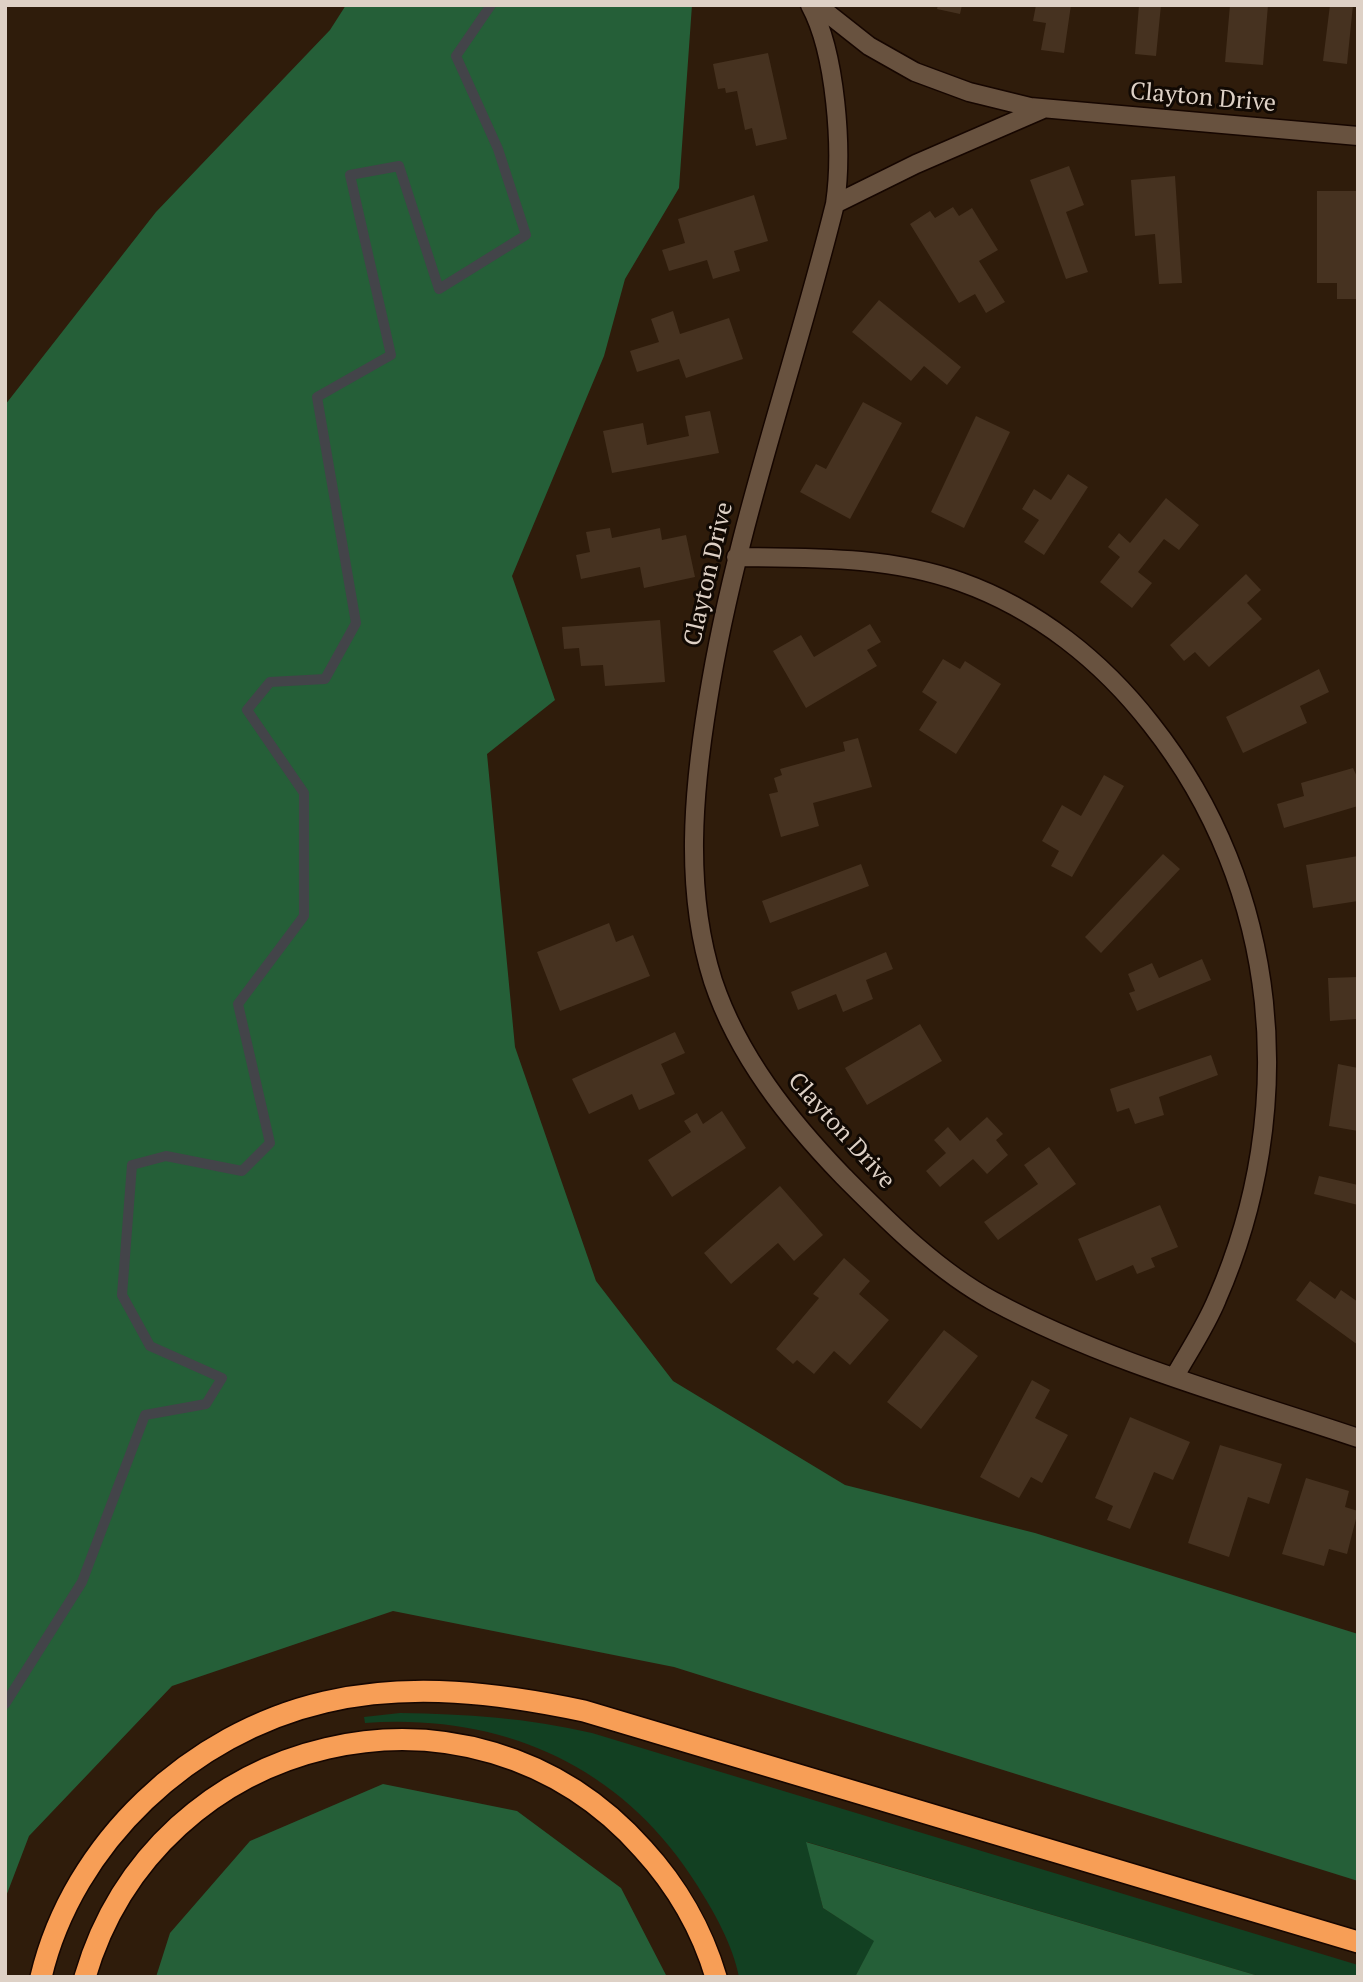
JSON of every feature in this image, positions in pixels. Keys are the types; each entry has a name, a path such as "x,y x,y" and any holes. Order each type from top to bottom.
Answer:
{"highway":[{"path":"41,1977 57,1926 99,1852 140,1805 201,1757 264,1722 296,1710 369,1695 438,1691 508,1697 584,1711 1358,1942"},
{"path":"85,1977 112,1912 139,1868 173,1831 203,1805 237,1784 303,1755 364,1741 404,1739 446,1741 486,1749 524,1762 596,1803 649,1855 680,1897 699,1934 716,1977"}],"street":[{"name":"Clayton Drive","path":"810,5 824,41 836,118 839,179 835,204 736,557 704,729 695,804 695,879 705,949 714,982 745,1051 786,1111 823,1155 897,1228 941,1266 988,1298 1032,1320 1175,1376 1358,1438"},
{"name":"Clayton Drive","path":"817,5 869,46 915,72 969,92 1044,109 1358,136"},
{"name":"Clayton Drive","path":"835,204 916,164 1044,109"},
{"path":"736,557 851,559 907,566 962,583 1021,610 1080,650 1111,678 1166,743 1209,814 1245,901 1258,951 1266,1002 1268,1058 1255,1170 1233,1258 1217,1300 1175,1376"}],"green space":[{"path":"346,5 692,5 679,188 625,279 604,356 512,576 555,700 487,754 515,1047 596,1281 673,1381 845,1485 1035,1533 1358,1634 1358,1881 674,1667 393,1611 172,1686 29,1836 5,1899 5,405 156,212 330,30"},
{"path":"400,1713 497,1718 592,1733 1358,1965 1358,1977 1262,1977 807,1842 823,1908 875,1941 855,1977 739,1977 728,1941 716,1918 697,1885 667,1843 633,1808 596,1779 555,1756 511,1738 464,1727 416,1722 365,1723 364,1717"},
{"path":"383,1784 517,1811 621,1888 667,1977 156,1977 170,1933 250,1841"},
{"path":"806,1842 1262,1977 855,1977 874,1941 823,1908"}],"building":[{"path":"938,5 962,5 960,14 937,9"},
{"path":"1036,5 1071,5 1064,53 1041,50 1046,23 1033,21"},
{"path":"1139,5 1161,5 1156,56 1135,54"},
{"path":"1230,5 1268,5 1263,65 1225,62"},
{"path":"1330,5 1353,5 1347,64 1323,61"},
{"path":"768,53 787,139 756,146 752,128 745,130 737,91 726,93 725,88 718,89 713,64"},
{"path":"1069,166 1084,205 1066,212 1088,272 1066,279 1030,180"},
{"path":"1175,176 1182,283 1159,284 1155,234 1135,236 1131,180"},
{"path":"1317,191 1358,191 1358,299 1337,299 1337,283 1317,283"},
{"path":"754,195 768,241 734,251 740,271 713,279 707,260 669,271 662,250 685,243 678,219"},
{"path":"953,207 959,216 972,208 998,250 979,261 1005,302 986,313 975,294 959,303 910,224 930,211 935,218"},
{"path":"879,300 961,367 947,385 924,366 911,381 852,332"},
{"path":"673,311 680,334 729,318 743,359 686,378 679,359 637,372 630,351 659,342 651,319"},
{"path":"863,402 902,423 850,519 800,492 816,464 826,469"},
{"path":"710,411 719,453 612,473 603,431 643,423 647,445 689,436 685,416"},
{"path":"976,416 1010,432 964,528 931,512"},
{"path":"1068,474 1088,487 1044,555 1024,542 1039,520 1022,509 1034,489 1051,500"},
{"path":"1166,498 1199,525 1179,550 1164,539 1138,572 1152,583 1132,608 1100,582 1120,557 1108,547 1119,533 1130,543"},
{"path":"610,528 612,538 660,528 662,540 686,535 695,577 644,588 640,567 581,579 576,555 590,552 586,532"},
{"path":"1246,574 1261,590 1247,603 1262,619 1209,667 1195,652 1184,661 1170,645"},
{"path":"660,620 665,682 605,686 603,665 581,666 579,648 564,649 562,627"},
{"path":"870,624 881,642 867,650 877,666 806,708 773,651 801,635 814,657"},
{"path":"943,659 960,669 965,661 1001,684 956,754 919,730 937,702 922,692"},
{"path":"1319,669 1329,692 1300,706 1307,723 1243,753 1226,717"},
{"path":"858,738 872,787 813,803 819,826 781,837 769,794 778,792 774,778 782,775 780,769 845,751 843,742"},
{"path":"1353,768 1358,779 1358,806 1284,828 1277,804 1304,796 1301,783"},
{"path":"1104,775 1124,786 1072,877 1051,866 1059,851 1042,841 1062,805 1081,816"},
{"path":"1163,854 1180,869 1101,953 1085,937"},
{"path":"1358,856 1358,901 1313,908 1306,865"},
{"path":"861,864 869,886 770,923 762,901"},
{"path":"609,923 616,942 633,935 650,976 560,1011 537,952"},
{"path":"886,952 893,969 866,980 873,999 843,1012 836,994 798,1010 791,992"},
{"path":"1202,959 1211,980 1137,1011 1129,993 1135,991 1128,974 1152,963 1159,978"},
{"path":"1358,977 1356,1019 1330,1021 1328,978"},
{"path":"920,1024 942,1061 867,1105 845,1068"},
{"path":"675,1032 685,1053 661,1064 675,1094 639,1110 632,1094 589,1114 572,1079"},
{"path":"1211,1055 1218,1075 1159,1097 1164,1115 1135,1124 1129,1108 1117,1112 1110,1089"},
{"path":"1338,1064 1358,1068 1358,1131 1329,1126"},
{"path":"722,1111 746,1148 672,1197 648,1160 691,1132 684,1121 697,1113 703,1124"},
{"path":"987,1117 1003,1134 996,1140 1008,1155 987,1174 973,1159 940,1187 926,1171 946,1153 934,1140 948,1127 960,1141"},
{"path":"1049,1147 1076,1184 998,1240 984,1222 1038,1184 1024,1165"},
{"path":"1319,1176 1358,1185 1358,1205 1314,1194"},
{"path":"780,1186 823,1235 794,1261 778,1243 731,1284 704,1253"},
{"path":"1160,1205 1178,1247 1151,1258 1155,1267 1137,1274 1133,1265 1096,1281 1078,1239"},
{"path":"844,1258 870,1281 859,1294 889,1320 850,1365 834,1351 814,1374 797,1360 793,1364 776,1349 819,1298 813,1294"},
{"path":"1310,1281 1335,1299 1341,1290 1358,1302 1358,1345 1296,1300"},
{"path":"944,1330 978,1356 921,1429 887,1402"},
{"path":"1032,1380 1050,1390 1035,1418 1068,1435 1042,1483 1031,1477 1019,1498 980,1477"},
{"path":"1130,1417 1190,1442 1173,1480 1154,1472 1130,1529 1107,1520 1113,1506 1095,1498"},
{"path":"1220,1445 1282,1464 1269,1504 1248,1497 1229,1557 1188,1543"},
{"path":"1306,1478 1349,1491 1345,1507 1358,1511 1347,1554 1329,1549 1324,1566 1282,1554"}],"waterway":[{"path":"5,1704 82,1582 145,1415 206,1404 222,1378 150,1346 122,1295 132,1165 166,1156 242,1171 270,1143 238,1004 304,916 304,793 247,710 270,682 325,679 356,623 317,397 391,355 350,175 399,166 439,289 526,235 498,149 456,56 491,5"}]}
